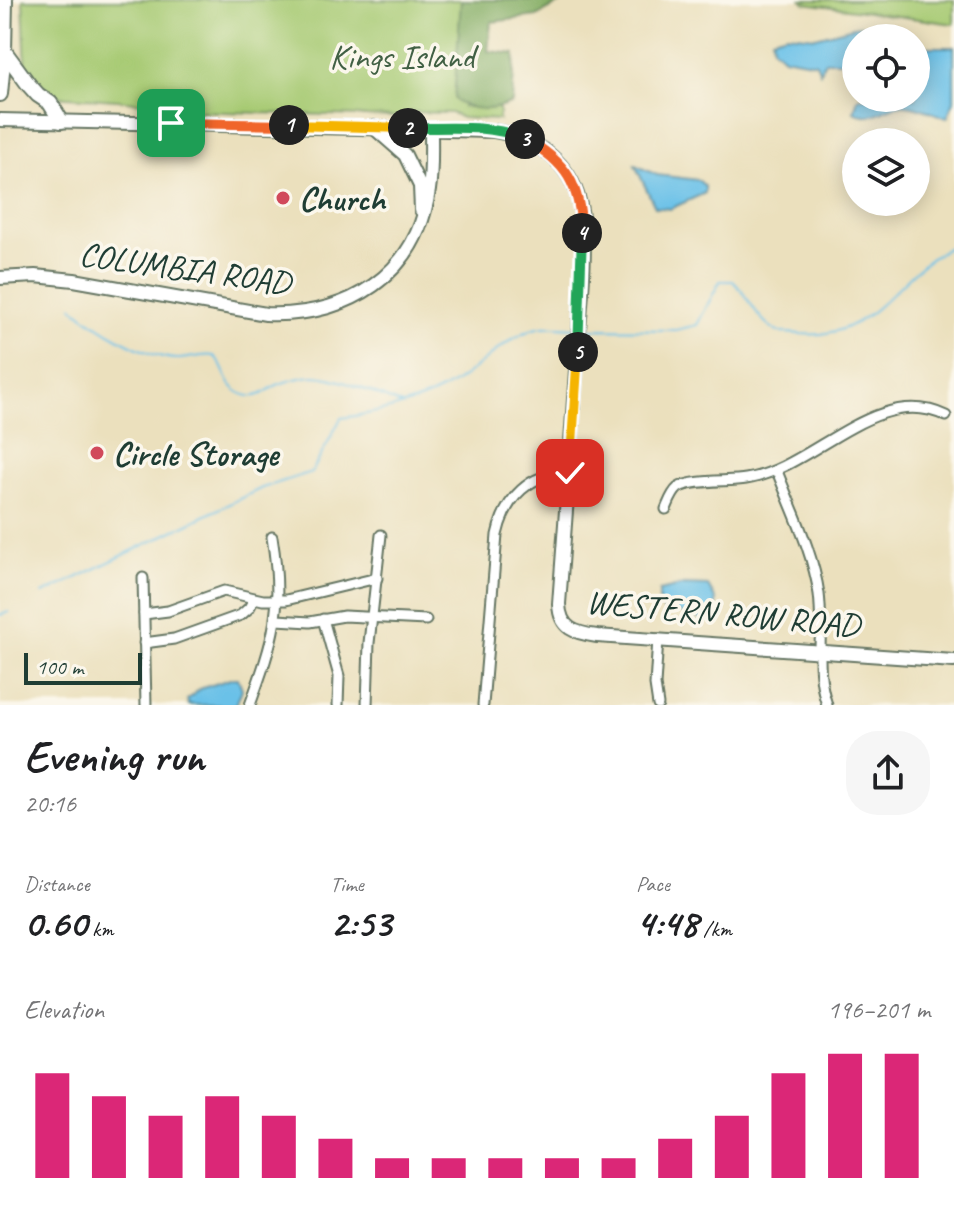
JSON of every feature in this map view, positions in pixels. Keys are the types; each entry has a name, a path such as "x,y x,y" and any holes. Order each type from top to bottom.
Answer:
{"main road":[{"path":"0,94 5,0"},
{"path":"4,51 29,85 50,103 61,121"}],"street":[{"name":"WESTERN ROW ROAD","path":"0,120 373,127 510,133 548,152 574,186 582,237 579,339 559,604 563,623 580,633 954,661"},
{"path":"373,127 405,155 417,175 419,206 423,215"},
{"name":"COLUMBIA ROAD","path":"0,278 35,276 74,280 266,314 302,314 333,308 372,287 404,254 423,215 429,190 431,129"},
{"path":"666,509 673,493 682,486 746,479 777,471 872,417 924,409 946,416"},
{"path":"777,471 815,575 821,610 819,677 827,705"},
{"path":"483,705 501,518 509,503 532,481 546,475 570,473"},
{"path":"367,705 369,643 381,535"},
{"path":"250,705 277,620 278,572 272,537"},
{"path":"143,578 146,705"},
{"path":"144,614 168,611 224,591 254,599 278,601 377,578"},
{"path":"144,643 174,639 241,615 254,599"},
{"path":"277,620 298,622 344,616 426,620"},
{"path":"323,619 339,676 338,705"},
{"path":"658,639 655,685 658,705"}],"green space":[{"name":"Kings Island","path":"23,0 463,0 463,107 499,108 499,120 462,118 451,113 410,112 399,117 188,111 118,100 51,96 38,89 26,71"},
{"path":"461,0 566,0 537,16 491,22 488,51 515,54 512,103 482,109 454,99"},
{"path":"802,0 954,0 954,24 805,3"}],"water":[{"path":"842,30 842,61 825,61 820,72 816,63 784,57 773,48 772,38 787,34 816,37"},
{"path":"930,47 954,47 954,101 947,118 930,112"},
{"path":"854,112 880,112 869,115"},
{"path":"635,165 657,175 698,180 705,186 705,193 670,209 655,207"},
{"path":"684,585 708,586 716,600 716,616 707,621 674,611 665,612 659,602 659,591"},
{"path":"238,678 242,689 236,705 189,705 187,700 200,689"}],"waterway":[{"path":"585,329 676,330 697,325 720,281 733,281 764,321 777,331 827,333 848,327 867,316 915,271 954,245"},
{"path":"72,306 107,332 151,353 177,359 214,356 230,384 241,394 253,396 290,380 314,376 346,383 402,405"},
{"path":"43,594 262,488 312,472 341,418 394,408 432,395 455,383 504,345 532,329 575,328"},
{"path":"0,615 9,612"}],"place":[{"name":"Church","path":"283,198"},
{"name":"Circle Storage","path":"97,453"}],"route":[{"path":"171,123 494,131 521,137 548,152 568,174 581,212 582,273 570,473"}]}
